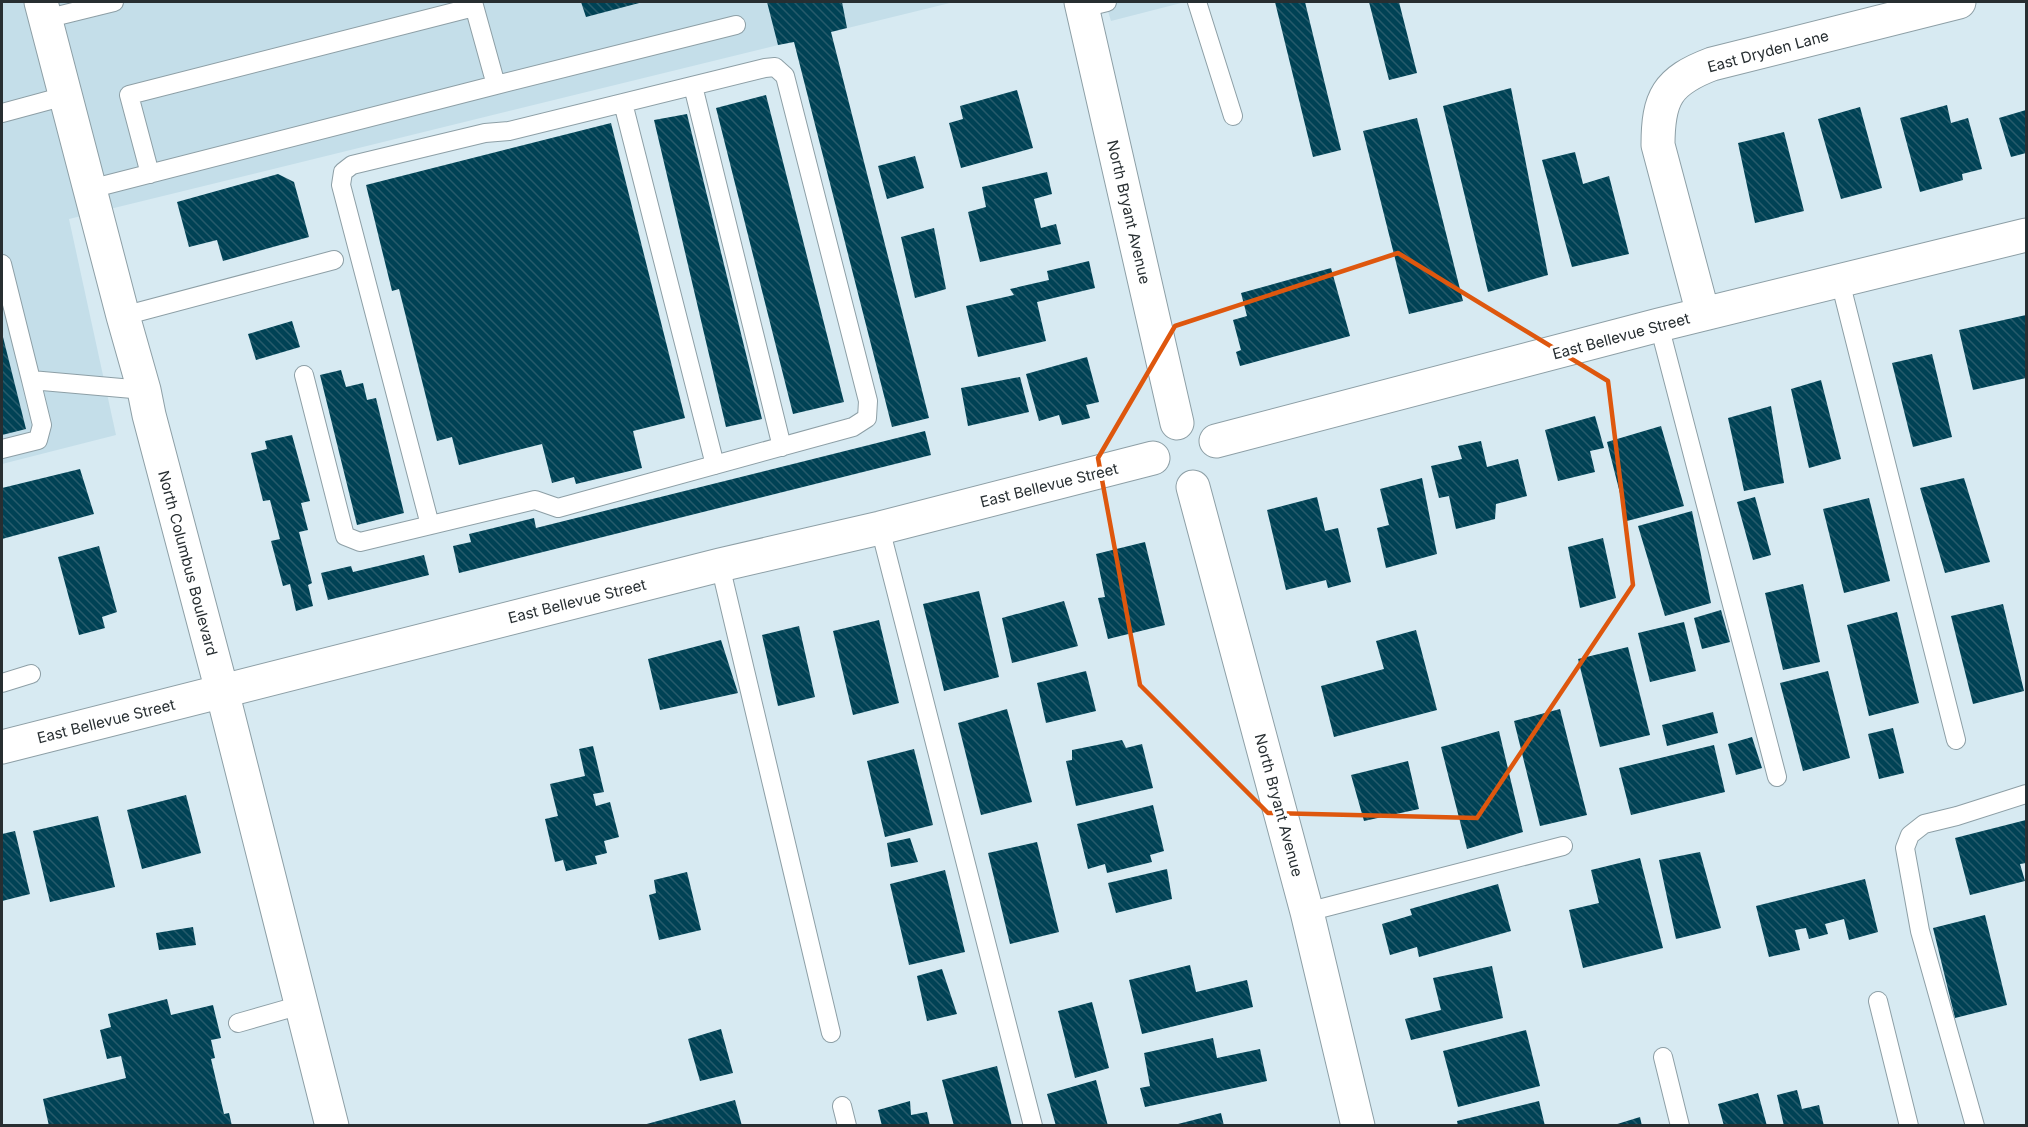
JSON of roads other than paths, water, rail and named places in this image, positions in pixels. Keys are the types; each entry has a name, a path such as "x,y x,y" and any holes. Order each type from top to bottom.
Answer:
{"street":[{"name":"East Dryden Lane","path":"1703,314 1658,145 1658,120 1664,99 1675,84 1692,72 1713,64 1959,2"},
{"name":"North Bryant Avenue","path":"1090,4 1178,423"},
{"name":"North Columbus Boulevard","path":"43,10 144,390 332,1125"},
{"name":"East Bellevue Street","path":"1216,441 1659,325 2026,235"},
{"path":"1189,422 1200,425 1216,441 1219,450 1215,469 1210,477 1193,487 1175,486 1167,482 1155,467 1153,458 1156,440 1162,432 1178,423 1189,422"},
{"name":"East Bellevue Street","path":"2,747 1153,458"},
{"name":"North Bryant Avenue","path":"1193,487 1307,912 1358,1125"}],"lane":[{"path":"43,10 114,2"},
{"path":"1197,2 1233,116"},
{"path":"150,174 129,94 474,4 496,85"},
{"path":"90,189 736,25"},
{"path":"304,375 345,536 360,542 535,500 558,508 854,427 867,418 868,401 784,76 775,67 509,131 486,133 352,165 343,172 341,185 430,525"},
{"path":"693,86 782,447"},
{"path":"2,113 65,96"},
{"path":"623,103 714,465"},
{"path":"123,316 334,260"},
{"path":"2,264 42,425 38,440 2,449"},
{"path":"1840,281 1956,740"},
{"path":"1659,325 1776,777"},
{"path":"31,380 144,390"},
{"path":"880,528 1033,1125"},
{"path":"720,565 831,1033"},
{"path":"2,683 31,674"},
{"path":"1975,1125 1920,931 1905,848 1910,834 1924,824 2026,794"},
{"path":"1307,912 1563,846"},
{"path":"1878,1001 1910,1125"},
{"path":"238,1023 301,1005"},
{"path":"1663,1057 1680,1125"},
{"path":"842,1106 847,1125"}]}
